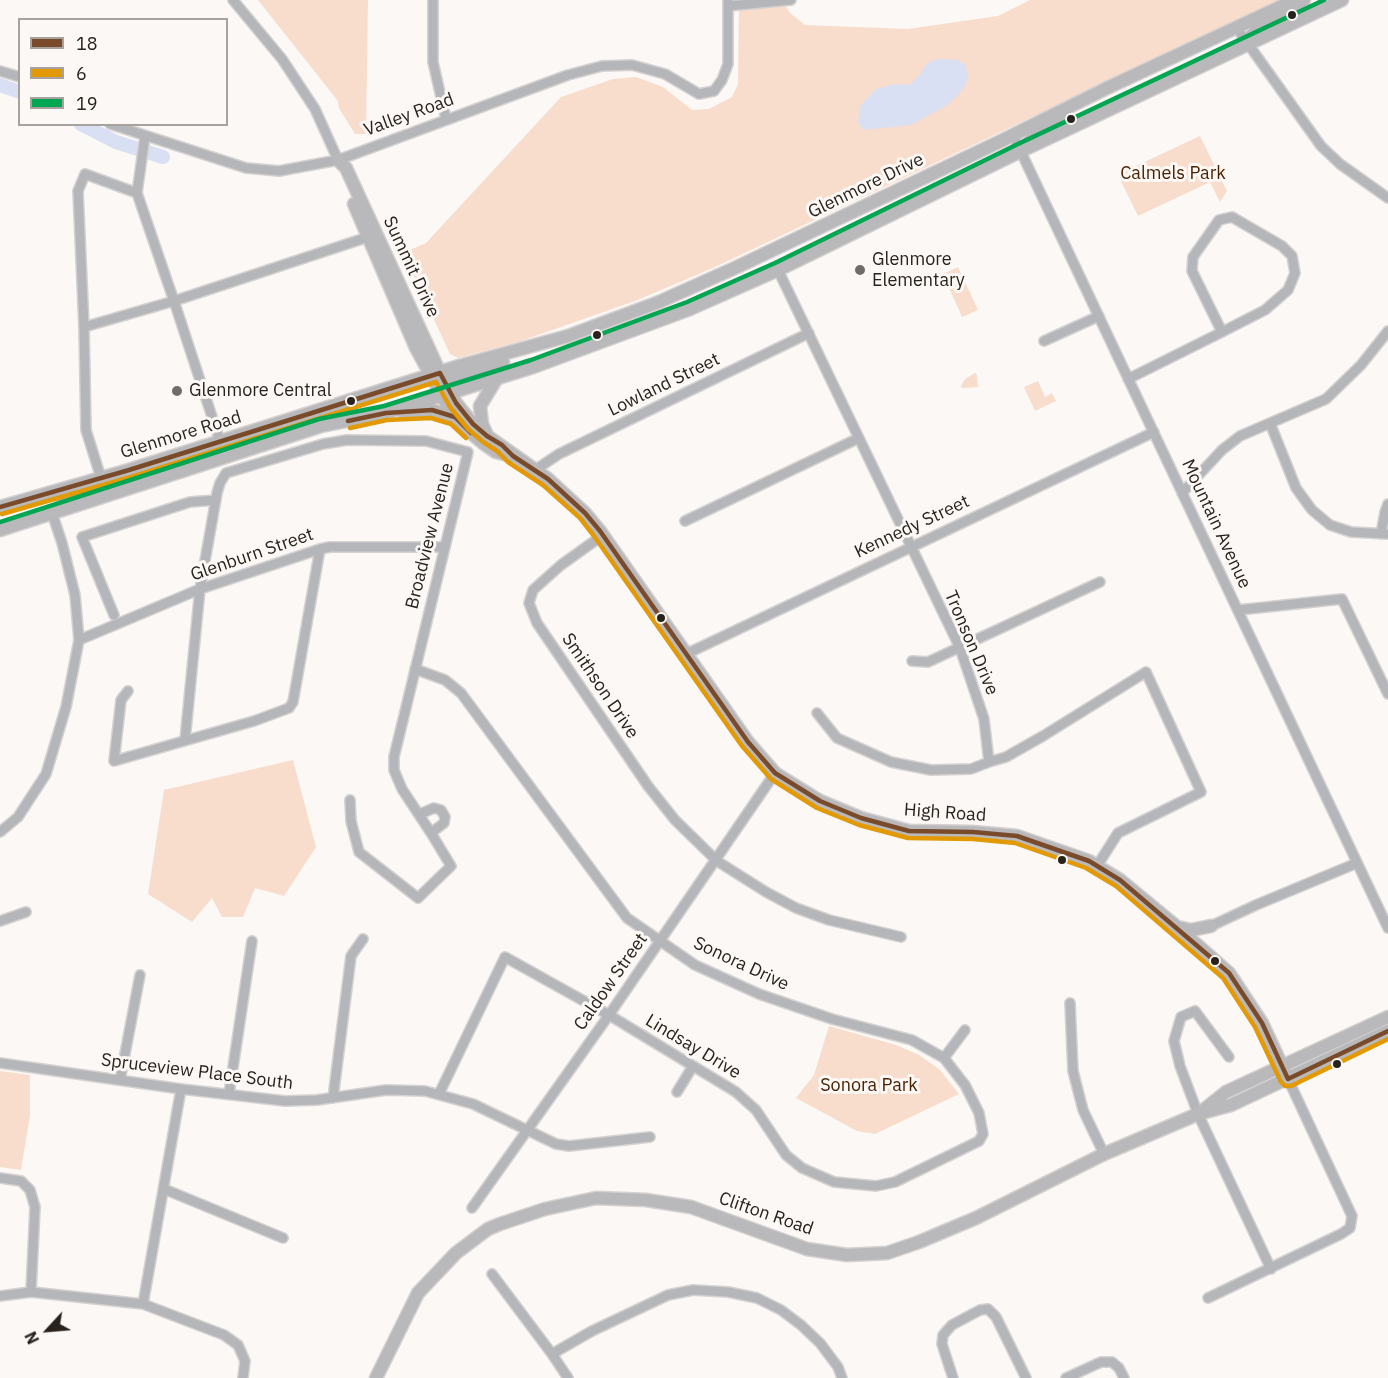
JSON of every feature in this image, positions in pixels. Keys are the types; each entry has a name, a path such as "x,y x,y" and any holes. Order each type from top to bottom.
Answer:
{"main road":[{"name":"Glenmore Drive","path":"440,384 459,366 568,336 659,302 737,267 1294,0"},
{"path":"1248,45 1256,31 1304,0"},
{"name":"Glenmore Drive","path":"440,384 497,378 616,338 690,309 778,270 1021,151 1342,0"},
{"path":"1021,151 1047,128 1107,88"},
{"name":"Summit Drive","path":"338,160 339,172 368,237 422,345"},
{"name":"Summit Drive","path":"338,160 346,168 440,384"},
{"path":"321,426 430,389 568,336"},
{"path":"400,386 412,375 422,345 444,360 459,366"},
{"path":"487,436 482,424 480,406 497,378"},
{"name":"Glenmore Road","path":"0,507 129,470 400,386 440,384"},
{"name":"Glenmore Road","path":"0,530 321,426 386,413 440,384"},
{"name":"High Road","path":"440,384 455,417 483,444 496,452 513,456"},
{"name":"High Road","path":"440,384 487,436 569,496 603,536 748,742 775,773 820,801 861,818 909,831 973,832 1017,836 1062,850 1097,866 1120,880 1228,973 1262,1023 1288,1079"},
{"path":"386,413 432,410 455,417"},
{"path":"52,513 67,501 129,470"},
{"path":"1177,927 1191,930 1211,926"},
{"name":"Clifton Road","path":"1198,1114 1226,1092 1282,1064 1388,1017"},
{"name":"Clifton Road","path":"376,1378 418,1293 456,1253 494,1226 545,1209 596,1198 646,1200 691,1207 807,1249 847,1255 887,1253 976,1218 1104,1154 1198,1114 1232,1106 1388,1030"}],"street":[{"name":"Summit Drive","path":"233,0 282,59 315,109 338,160"},
{"path":"433,0 433,62 446,119"},
{"path":"728,3 791,0"},
{"name":"Valley Road","path":"116,126 246,168 279,171 338,160 568,75 603,66 632,65 665,75 699,94 714,91 722,80 728,64 728,3"},
{"path":"1236,27 1321,146 1340,164 1388,198"},
{"path":"0,71 18,76"},
{"path":"145,135 136,193 220,441"},
{"name":"Mountain Avenue","path":"1013,135 1388,928"},
{"path":"101,478 86,430 78,190 85,174 136,193"},
{"path":"1128,379 1222,332 1265,310 1288,290 1295,273 1292,256 1282,246 1232,217 1219,220 1193,257 1192,271 1222,332"},
{"path":"84,327 174,301 368,237"},
{"name":"Tronson Drive","path":"778,270 960,648 984,719 989,762"},
{"path":"1044,341 1099,316"},
{"path":"1182,493 1222,450 1240,436 1326,399 1361,365 1388,331"},
{"name":"Lowland Street","path":"535,470 559,454 808,333"},
{"path":"1270,423 1296,488 1312,510 1330,525 1351,532 1384,534 1384,512 1388,504"},
{"name":"Kennedy Street","path":"686,654 1154,432"},
{"path":"685,521 859,438"},
{"name":"Broadview Avenue","path":"216,497 226,473 323,444 347,440 426,441 468,452 394,758 394,770 402,789 451,866 418,898 359,852 351,821 350,800"},
{"path":"114,615 82,537 190,502 216,497 200,589 184,740"},
{"path":"0,832 18,817 46,774 66,707 79,640 75,596 52,513"},
{"name":"Smithson Drive","path":"603,536 561,565 533,590 530,603 537,623 648,786 675,820 717,861 766,892 796,908 829,920 901,938"},
{"name":"Glenburn Street","path":"79,640 200,589 320,549 330,547 445,547"},
{"path":"128,691 121,700 114,760 254,721 289,708 293,702 320,549"},
{"path":"912,661 928,662 1100,582"},
{"path":"1238,610 1342,599 1387,691"},
{"name":"Sonora Drive","path":"415,669 445,680 460,693 627,918 695,965 759,994 831,1019 912,1040 944,1058 965,1085 979,1113 982,1134"},
{"path":"817,713 837,738 891,762 931,770 971,769 1006,758 1146,672 1201,792 1118,833 1097,866"},
{"name":"Caldow Street","path":"472,1208 717,861 775,773"},
{"path":"420,814 434,808 441,810 445,818 444,823 431,833"},
{"path":"1211,926 1357,863"},
{"path":"0,921 26,912"},
{"path":"333,1098 351,956 363,939"},
{"path":"229,1094 252,941"},
{"name":"Lindsay Drive","path":"439,1094 505,957 609,1015 736,1092 756,1110 786,1155 802,1168 834,1182 876,1186 895,1182 979,1141 982,1134"},
{"path":"120,1080 140,975"},
{"path":"1070,1003 1073,1071 1083,1110 1104,1154"},
{"path":"1229,1057 1195,1011 1181,1017 1174,1041 1180,1066 1198,1114 1270,1269"},
{"path":"944,1058 966,1030"},
{"name":"Spruceview Place South","path":"0,1063 181,1089 285,1101 318,1100 386,1090 425,1091 473,1104 556,1144 569,1146 650,1137"},
{"path":"677,1092 693,1066"},
{"path":"1208,1298 1350,1228 1352,1216 1288,1079"},
{"path":"143,1304 181,1089"},
{"path":"0,1178 21,1181 30,1190 35,1207 31,1292"},
{"path":"164,1189 283,1238"},
{"path":"492,1274 568,1378"},
{"path":"552,1354 591,1331 668,1295 693,1290 728,1292 757,1298 781,1310 801,1324 820,1343 838,1367 842,1378"},
{"path":"0,1296 31,1292 143,1304 224,1335 238,1345 245,1361 243,1378"},
{"path":"953,1378 942,1344 944,1335 952,1325 980,1310 988,1309 996,1317 1026,1378"},
{"path":"1066,1378 1101,1362 1112,1362 1119,1368 1124,1378"}],"green space":[{"path":"258,0 368,0 366,134 355,134 339,108 338,101"},
{"path":"739,0 782,0 790,13 805,25 908,29 998,16 1030,0 1284,0 713,268 635,301 518,342 458,358 450,354 403,253 426,243 561,97 613,79 636,77 663,87 692,110 709,109 732,97 738,84"},
{"path":"0,79 18,85 18,98 0,90"},
{"name":"Calmels Park","path":"1200,136 1227,191 1220,202 1210,182 1138,216 1121,181 1123,172"},
{"path":"958,267 978,310 962,317 943,274"},
{"path":"975,373 978,387 962,388 965,379"},
{"path":"1038,381 1045,397 1052,393 1056,401 1035,411 1024,387"},
{"path":"293,760 316,847 284,896 255,888 243,917 222,917 212,898 192,922 148,894 164,790"},
{"name":"Sonora Park","path":"829,1026 896,1045 919,1055 939,1069 959,1094 875,1134 857,1131 796,1098 814,1075"},
{"path":"0,1071 30,1075 30,1115 21,1170 0,1167"}],"water":[{"path":"938,59 958,60 965,65 968,74 966,84 958,95 946,106 911,125 863,130 858,122 860,106 876,89 894,84 909,85 919,76 927,63"}],"waterway":[{"path":"0,85 18,91"},
{"path":"85,126 116,142 163,157"}],"transit line":[{"name":"19","path":"0,522 319,419 384,406 531,360 687,302 775,263 1018,144 1324,0"},
{"name":"18","path":"0,507 129,470 440,373 456,403 473,424 513,456 548,479 585,513 748,742 775,773 820,801 861,818 909,831 973,832 1017,836 1089,861 1120,880 1229,973 1262,1023 1288,1079 1388,1031"},
{"name":"6","path":"2,514 131,477 436,382 450,407 468,429 508,462 543,485 580,518 742,746 771,779 817,808 859,825 908,838 973,839 1015,843 1086,868 1116,886 1223,978 1255,1027 1285,1086 1291,1086 1388,1039"},
{"name":"18","path":"348,421 386,413 432,410 455,417 471,433"},
{"name":"6","path":"350,428 387,420 431,418 451,424 466,438"}],"place":[{"name":"Glenmore Elementary","path":"860,270"},
{"name":"Glenmore Central","path":"177,391"}]}
